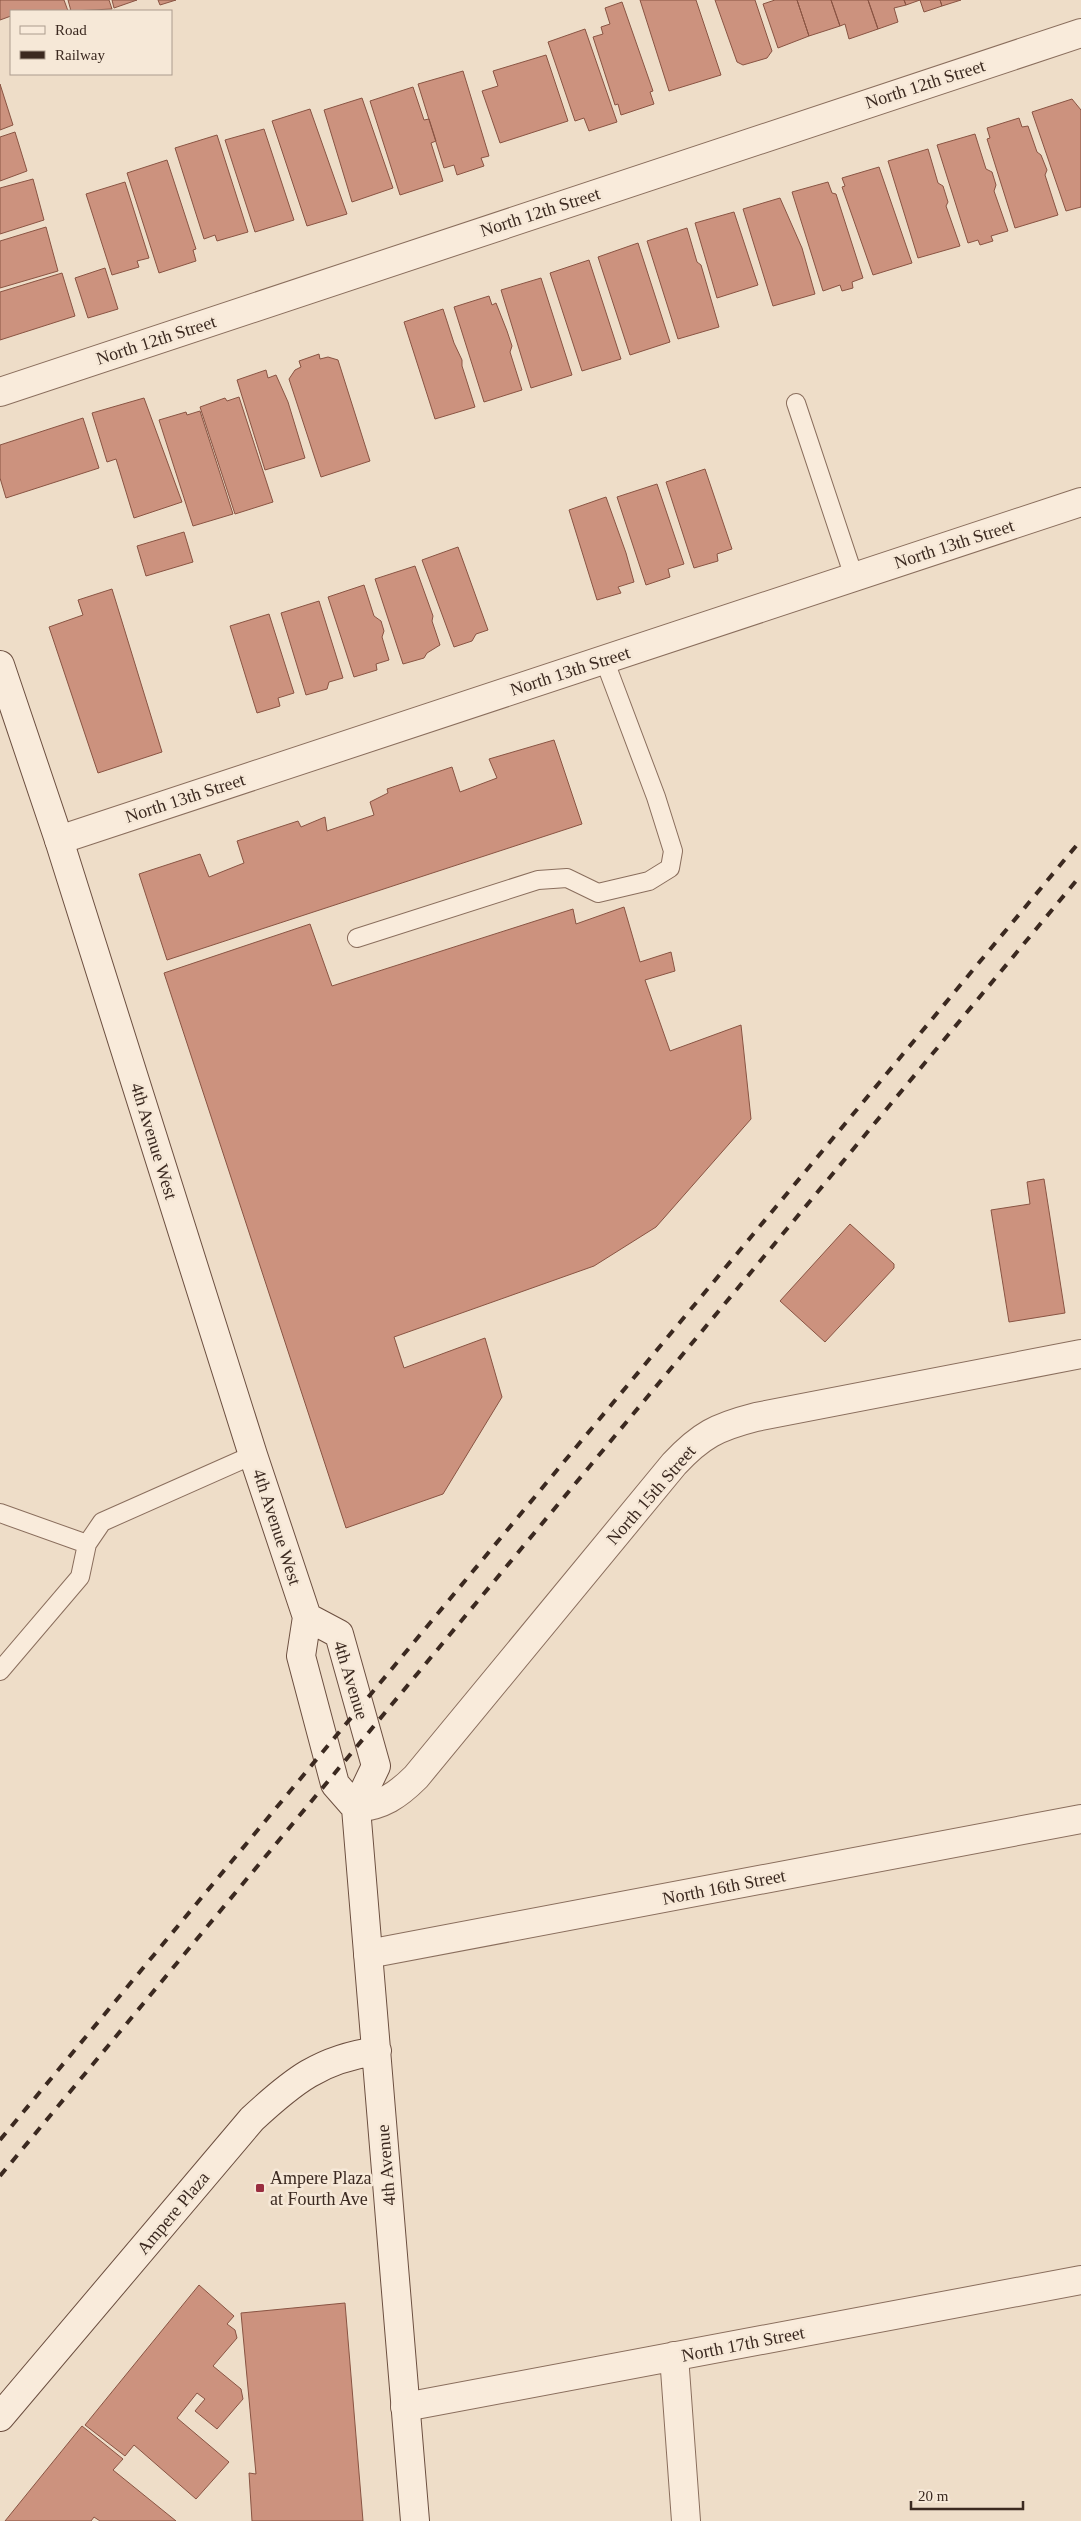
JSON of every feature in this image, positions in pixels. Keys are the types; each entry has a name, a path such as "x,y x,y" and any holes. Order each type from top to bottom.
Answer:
{"street":[{"name":"North 12th Street","path":"0,392 1081,33"},
{"name":"North 13th Street","path":"59,840 1081,502"},
{"name":"4th Avenue West","path":"0,665 59,840 253,1455 307,1617"},
{"name":"North 15th Street","path":"356,1808 371,1807 387,1801 402,1791 416,1777 674,1464 691,1446 709,1432 756,1417 1081,1354"},
{"name":"4th Avenue","path":"356,1808 335,1784 301,1656 307,1617 339,1634 376,1766 356,1808 415,2521"},
{"name":"North 16th Street","path":"368,1954 1081,1820"},
{"name":"Ampere Plaza","path":"0,2417 252,2119 289,2086 319,2067 348,2055 377,2051"},
{"name":"North 17th Street","path":"405,2407 1081,2280"},
{"path":"674,2356 686,2521"}],"lane":[{"path":"796,403 854,577"},
{"path":"356,938 538,880 567,878 598,893 649,881 670,868 673,851 656,797 604,659"},
{"path":"0,1670 80,1577 87,1544 102,1522 253,1455"},
{"path":"0,1513 87,1544"}],"building":[{"path":"0,0 64,0 68,10 10,10 10,16 0,20"},
{"path":"68,0 109,0 112,9 92,10 71,10"},
{"path":"112,0 137,0 114,8"},
{"path":"158,0 176,0 160,5"},
{"path":"640,0 696,0 721,75 669,91"},
{"path":"715,0 755,0 772,51 767,58 743,65 737,62"},
{"path":"775,0 797,0 809,36 778,48 763,4"},
{"path":"797,0 831,0 840,26 809,36"},
{"path":"831,0 868,0 878,29 849,39 845,24 840,26"},
{"path":"868,0 904,0 906,5 894,8 898,22 878,29"},
{"path":"904,0 920,0 906,5"},
{"path":"920,0 940,0 942,6 924,12"},
{"path":"940,0 961,0 942,6"},
{"path":"622,2 653,91 650,92 654,104 621,115 618,104 615,105 593,37 603,34 601,27 610,24 605,8"},
{"path":"585,29 617,122 589,131 584,118 575,121 548,42"},
{"path":"546,55 568,121 500,143 482,91 498,86 493,71"},
{"path":"463,71 489,156 481,158 484,166 457,175 454,165 444,168 418,84"},
{"path":"0,84 13,125 0,130"},
{"path":"413,87 424,120 429,119 436,141 431,143 443,181 400,195 370,101"},
{"path":"362,98 393,188 352,202 324,110"},
{"path":"1072,99 1081,110 1081,207 1066,211 1032,112"},
{"path":"310,109 347,214 307,226 272,121"},
{"path":"1019,118 1022,127 1028,126 1037,152 1041,155 1047,170 1045,175 1058,215 1015,228 987,139 990,138 987,128"},
{"path":"264,129 294,220 255,232 225,140"},
{"path":"15,132 27,171 0,181 0,137"},
{"path":"975,134 986,169 992,172 996,185 994,191 1008,231 991,236 993,241 980,245 978,240 968,243 937,145"},
{"path":"217,135 248,232 217,241 215,235 204,239 175,148"},
{"path":"928,149 938,183 943,186 948,202 946,206 960,246 918,258 888,161"},
{"path":"167,160 196,249 193,250 196,261 159,273 127,173"},
{"path":"879,167 912,263 873,275 842,187 845,186 842,178"},
{"path":"33,179 44,220 0,234 0,188"},
{"path":"125,182 149,258 137,261 139,267 112,275 86,194"},
{"path":"828,182 832,193 836,194 863,278 852,282 853,288 842,291 840,285 823,291 792,192"},
{"path":"780,198 802,248 815,294 773,306 743,209"},
{"path":"734,212 758,285 717,298 695,223"},
{"path":"46,227 58,271 0,288 0,241"},
{"path":"687,228 697,262 701,265 719,327 678,339 647,241"},
{"path":"638,243 670,342 630,355 598,257"},
{"path":"589,260 621,359 582,371 550,273"},
{"path":"105,268 118,309 88,318 75,278"},
{"path":"62,273 75,316 0,340 0,292"},
{"path":"541,278 572,375 531,388 501,290"},
{"path":"489,296 492,305 496,303 507,331 512,346 510,352 522,390 484,402 454,307"},
{"path":"443,309 454,343 462,360 462,366 475,407 435,419 404,322"},
{"path":"319,354 320,359 328,357 338,360 370,461 321,477 289,379 295,370 301,367 299,361"},
{"path":"266,370 268,378 276,375 288,402 305,458 265,470 237,380"},
{"path":"239,397 273,502 235,514 200,407 225,398 227,401"},
{"path":"144,398 182,502 134,518 116,459 107,462 92,413"},
{"path":"200,411 233,514 193,526 159,420 186,412 187,415"},
{"path":"83,418 99,468 6,498 0,478 0,445"},
{"path":"705,469 732,549 717,554 718,561 694,568 666,482"},
{"path":"657,484 684,564 668,569 670,577 646,585 617,497"},
{"path":"606,497 634,582 618,587 621,593 597,600 569,510"},
{"path":"184,532 193,562 146,576 137,546"},
{"path":"458,547 488,630 476,634 472,641 454,647 422,560"},
{"path":"415,566 433,616 432,621 440,645 427,653 424,658 403,664 375,579"},
{"path":"364,585 374,616 381,621 384,631 382,637 389,660 376,664 377,670 354,677 328,597"},
{"path":"112,589 162,752 98,773 49,627 83,615 78,600"},
{"path":"319,601 343,678 329,682 327,689 306,695 281,613"},
{"path":"269,614 294,693 278,698 280,706 257,713 230,626"},
{"path":"554,740 582,824 167,960 139,874 200,854 209,877 244,863 237,841 298,821 301,827 325,817 327,831 374,815 370,802 388,793 387,789 452,767 460,792 497,778 489,759"},
{"path":"624,907 640,962 671,952 675,971 645,980 670,1051 741,1025 751,1119 656,1227 594,1266 394,1337 404,1368 485,1338 502,1397 443,1494 346,1528 164,973 310,924 332,986 573,909 576,924"},
{"path":"1044,1179 1065,1313 1009,1322 991,1210 1030,1204 1027,1182"},
{"path":"850,1224 894,1264 894,1268 825,1342 780,1301"},
{"path":"199,2285 234,2316 227,2324 235,2330 237,2338 213,2366 241,2389 243,2399 217,2429 195,2411 205,2399 197,2393 177,2418 229,2462 196,2499 134,2445 125,2456 85,2425"},
{"path":"345,2303 363,2521 252,2521 249,2473 256,2474 241,2313"},
{"path":"82,2426 123,2459 113,2470 176,2521 100,2521 94,2517 91,2521 5,2521"}],"railway":[{"path":"0,2140 1081,840"},
{"path":"0,2176 1081,875"}],"place":[{"name":"Ampere Plaza at Fourth Ave","path":"260,2188"}]}
